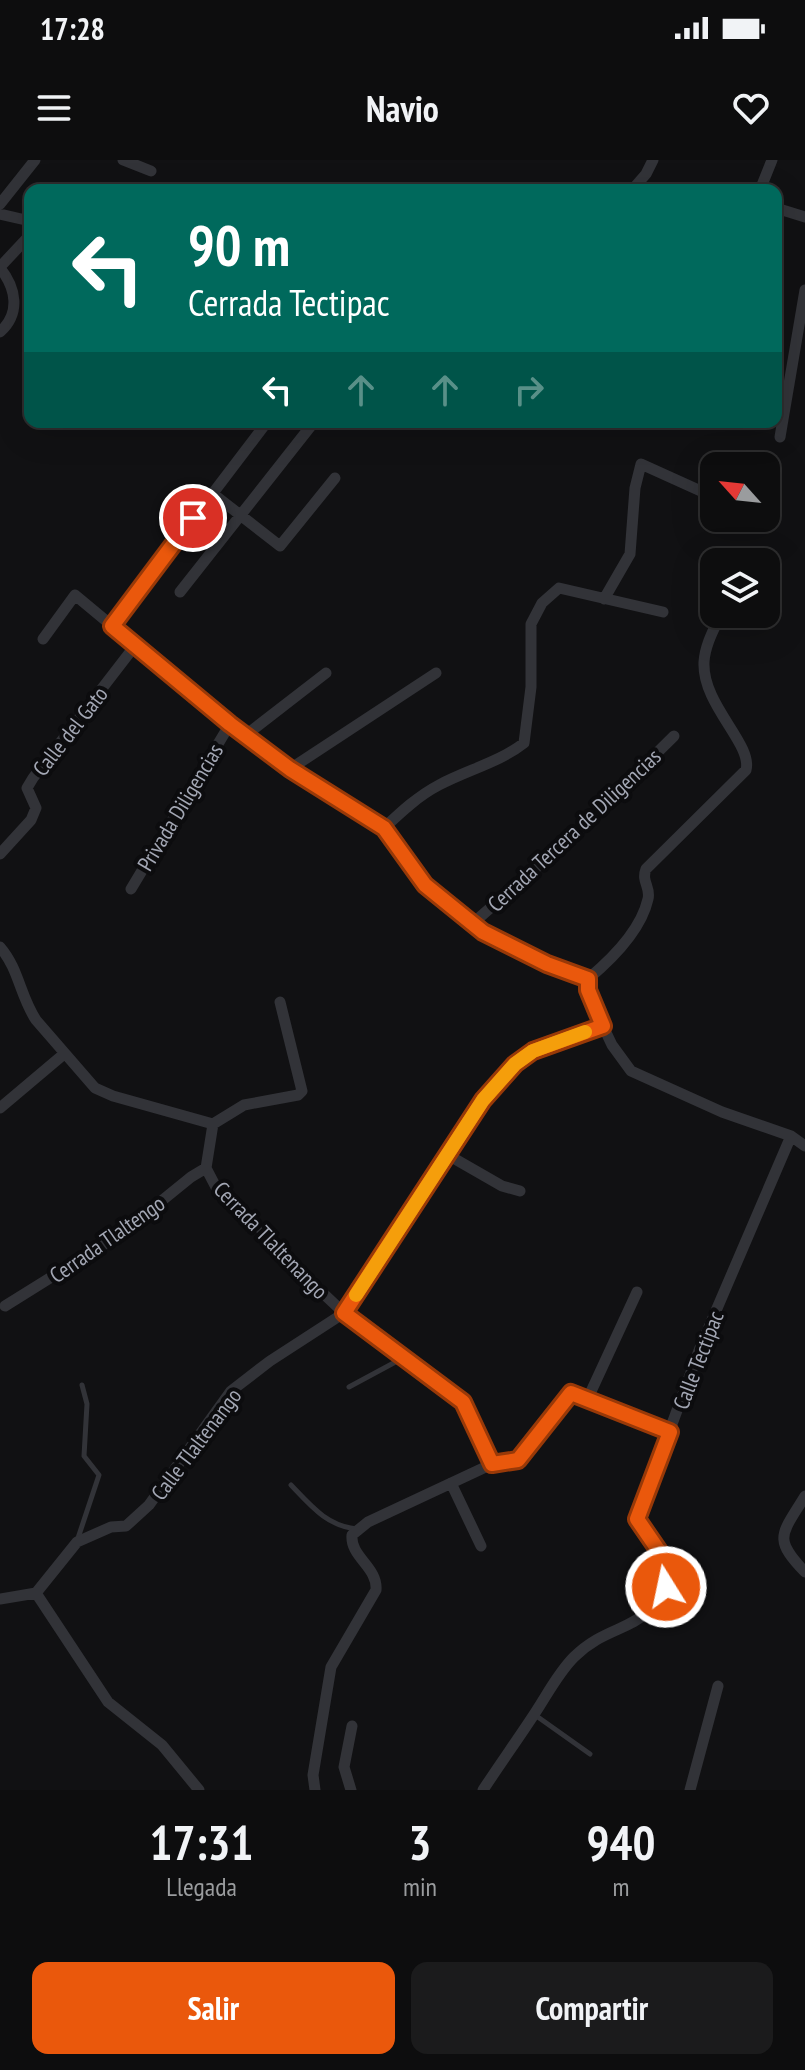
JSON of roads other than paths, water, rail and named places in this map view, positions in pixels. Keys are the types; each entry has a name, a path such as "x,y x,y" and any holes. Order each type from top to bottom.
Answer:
{"street":[{"path":"0,204 35,160"},
{"path":"123,160 151,171"},
{"path":"637,184 653,160"},
{"path":"762,184 772,160"},
{"path":"782,210 805,217"},
{"path":"0,214 24,220"},
{"path":"0,332 13,315 15,299 0,267 24,241"},
{"path":"782,425 805,290"},
{"path":"112,626 262,428"},
{"path":"180,592 309,428"},
{"path":"780,437 782,428"},
{"path":"604,599 630,554 635,488 641,464 700,491"},
{"path":"212,493 280,546 335,478"},
{"path":"384,828 437,785 513,751 524,743 531,687 531,624 542,603 559,588 663,612"},
{"path":"43,639 75,595 230,724 290,769 384,828 425,885 472,924 506,946 588,979"},
{"path":"715,628 706,650 704,672 720,715 747,753 746,770 646,869 643,881 649,893 640,918 613,955 588,979 588,990 612,1045 631,1071 722,1112 791,1136 805,1146"},
{"name":"Calle del Gato","path":"0,854 31,820 36,808 27,788 33,778 134,647"},
{"path":"246,735 326,673"},
{"path":"290,769 436,673"},
{"name":"Privada Diligencias","path":"131,889 230,724"},
{"name":"Cerrada Tercera de Diligencias","path":"472,924 577,832 674,736"},
{"path":"0,947 15,968 28,1008 95,1088 213,1124 244,1105 298,1095 302,1091 280,1002"},
{"name":"Calle Tlaltenango","path":"36,1593 77,1542 111,1527 126,1526 149,1505 231,1391 270,1361 344,1313 483,1100 515,1064 533,1051 603,1026"},
{"path":"0,1108 64,1054"},
{"name":"Cerrada Tlaltenango","path":"213,1124 206,1168 219,1193 267,1234 293,1265 344,1313 463,1402 492,1464"},
{"name":"Calle Tectipac","path":"483,1790 575,1656 643,1618 658,1602 666,1587 672,1570 637,1519 700,1348 791,1136"},
{"path":"448,1155 502,1186 520,1191"},
{"name":"Cerrada Tlaltengo","path":"5,1306 122,1233 206,1168"},
{"path":"588,1398 637,1292"},
{"path":"315,1790 313,1775 331,1667 376,1590 376,1579 355,1550 355,1532 492,1464 518,1460 571,1393 670,1432"},
{"path":"451,1483 481,1546"},
{"path":"805,1496 783,1538 785,1551 805,1572"},
{"path":"0,1599 36,1593 108,1702 162,1745 199,1790"},
{"path":"690,1790 718,1686"},
{"path":"351,1790 344,1767 352,1726"}],"lane":[{"path":"349,1387 402,1358"},
{"path":"77,1542 99,1475 84,1456 87,1404 82,1385"},
{"path":"291,1485 317,1513 355,1532"},
{"path":"534,1714 590,1754"}]}
